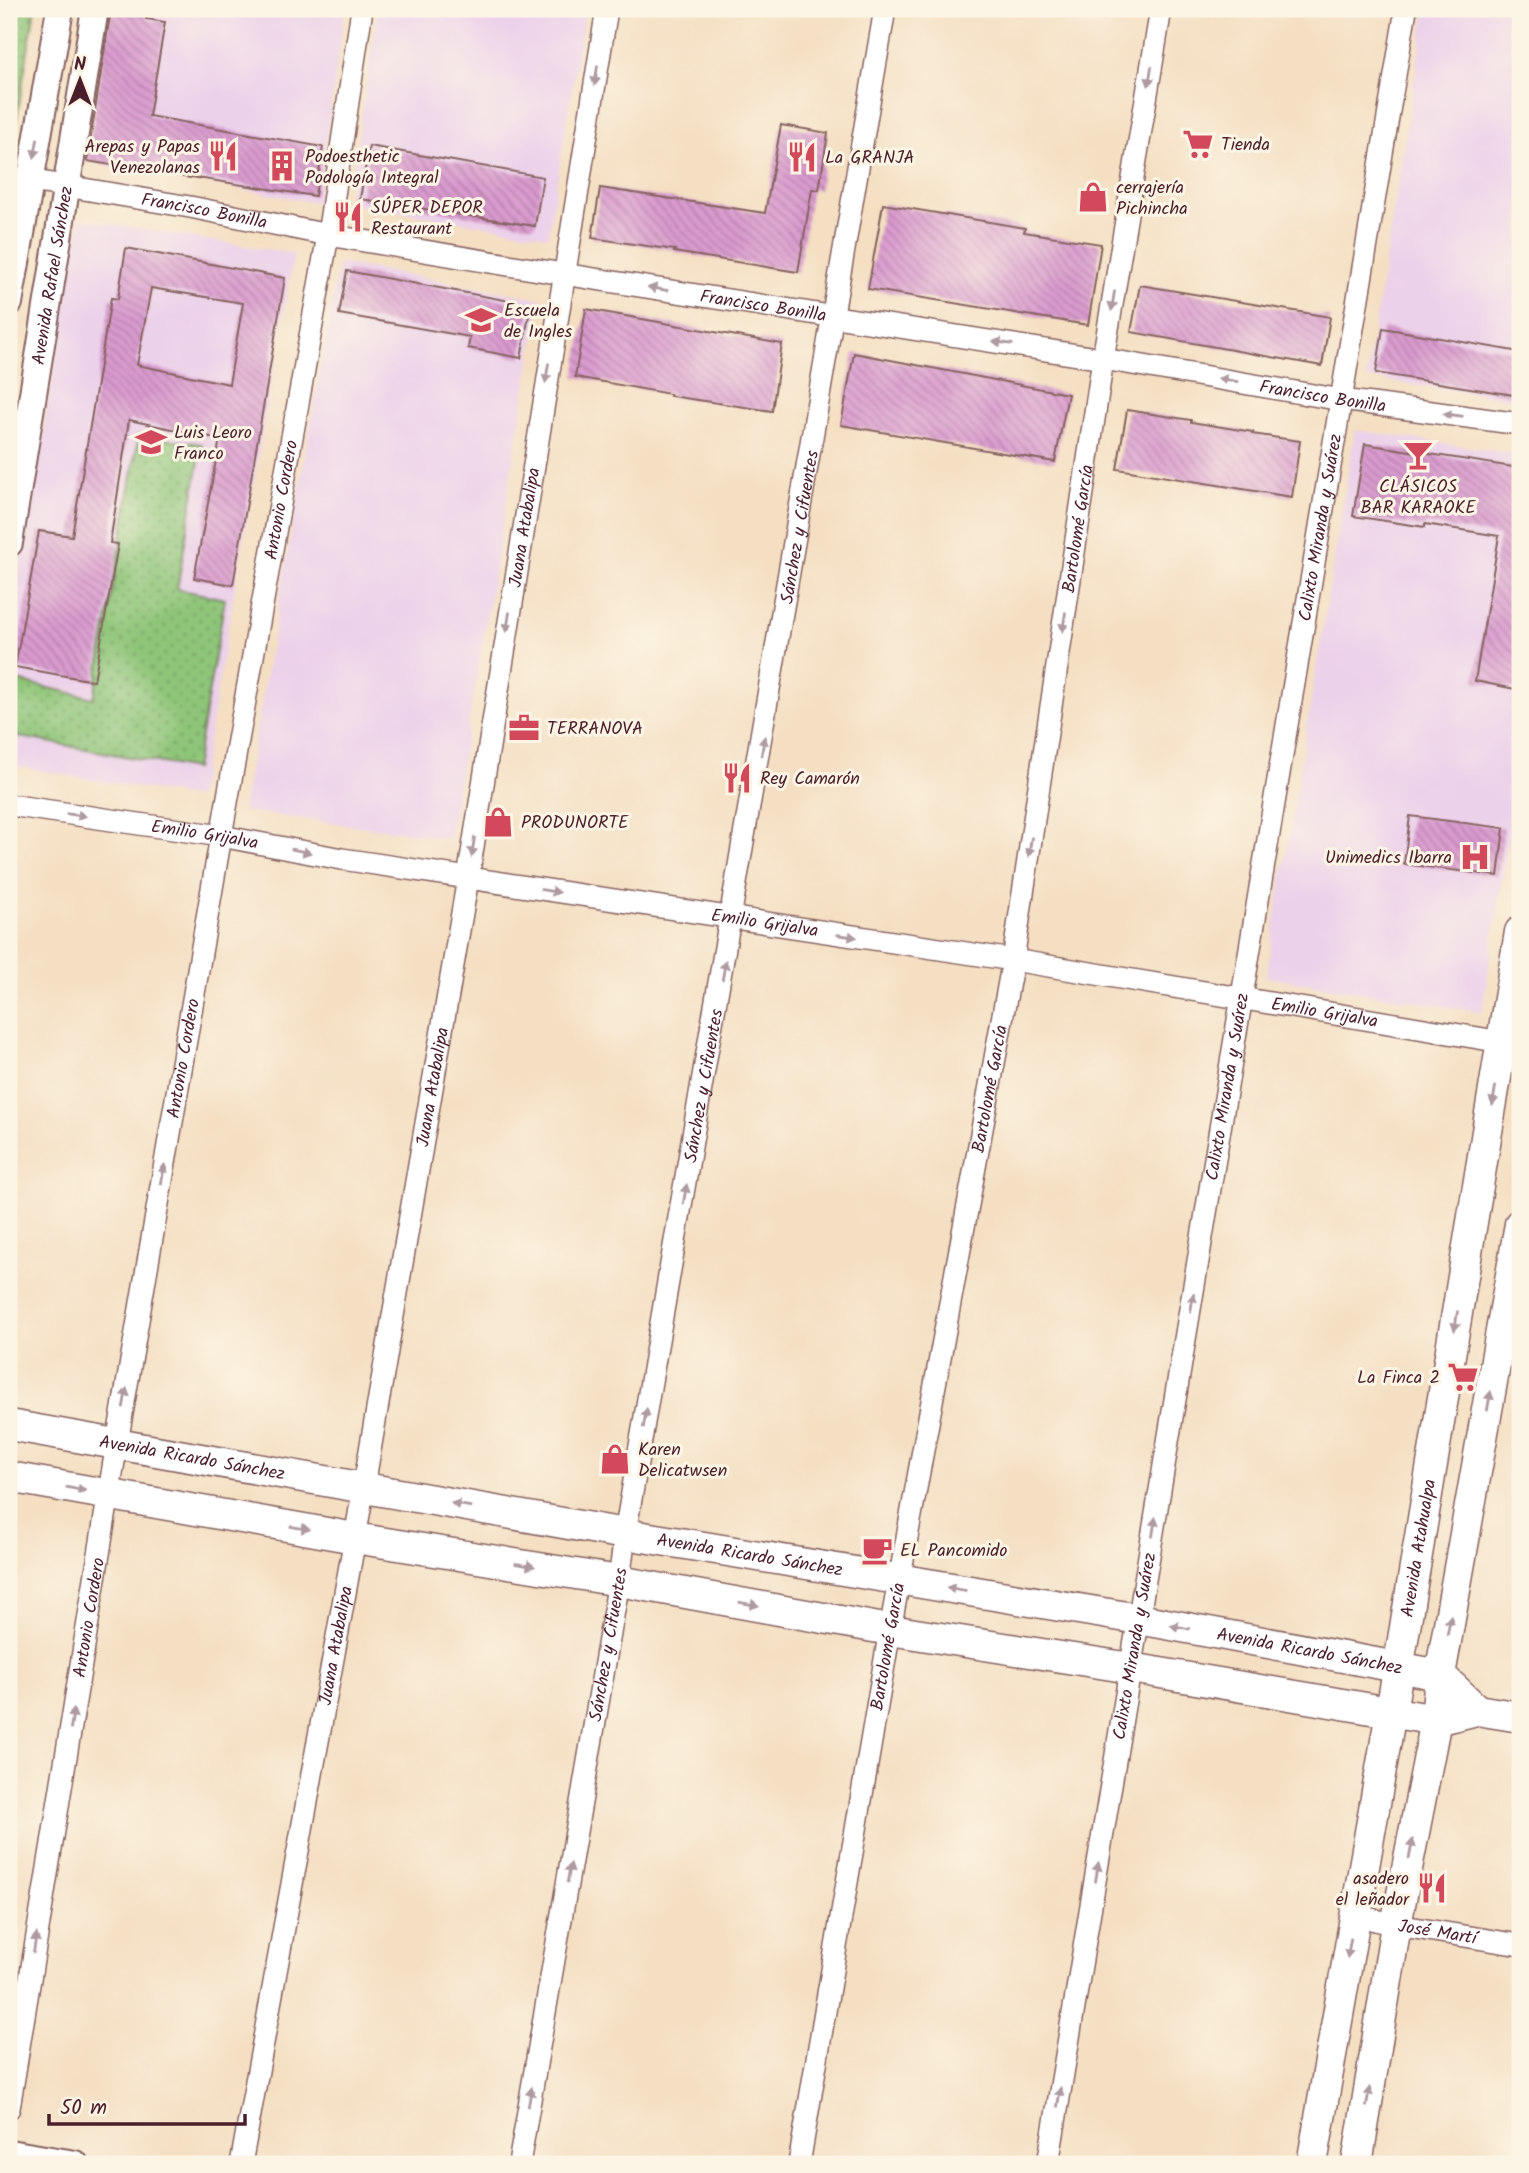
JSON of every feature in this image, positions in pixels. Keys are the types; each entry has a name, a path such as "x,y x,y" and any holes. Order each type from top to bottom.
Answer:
{"main road":[{"name":"Avenida Atahualpa","path":"1312,2164 1511,1044 1520,932"},
{"path":"1357,2164 1396,1925 1436,1720 1440,1675 1520,1224"},
{"name":"Avenida Ricardo Sánchez","path":"9,1425 625,1534 1139,1619 1440,1675"},
{"path":"9,1478 619,1581 890,1630 1436,1720 1477,1710 1520,1717"},
{"path":"1440,1675 1477,1710"}],"street":[{"name":"Avenida Rafael Sánchez","path":"9,303 19,180 60,9"},
{"name":"Avenida Rafael Sánchez","path":"9,543 95,9"},
{"name":"Antonio Cordero","path":"9,2108 108,1494 328,235 362,9"},
{"name":"Juana Atabalipa","path":"241,2164 355,1538 468,878 607,9"},
{"name":"Sánchez y Cifuentes","path":"519,2164 836,317 885,9"},
{"name":"Bartolomé García","path":"799,2164 890,1630 1013,960 1104,359 1161,9"},
{"name":"Calixto Miranda y Suárez","path":"1048,2164 1406,9"},
{"name":"Francisco Bonilla","path":"19,180 190,207 328,235 563,274 1104,359 1342,400 1520,424"},
{"name":"Emilio Grijalva","path":"9,805 221,836 342,859 1013,960 1511,1044"},
{"name":"José Martí","path":"1355,1915 1396,1925 1520,1945"},
{"path":"9,2153 75,2164"}],"shaded area":[{"path":"111,9 345,9 317,203 86,161"},
{"path":"378,9 585,9 548,236 348,203"},
{"path":"1426,9 1520,9 1520,400 1366,378"},
{"name":"Luis Leoro Franco","path":"80,219 294,254 198,798 9,765 9,629"},
{"path":"339,263 541,299 449,838 242,811"},
{"path":"1355,430 1520,455 1520,764 1482,1012 1266,977"}],"green space":[{"path":"9,9 35,9 9,163"},
{"path":"139,435 202,444 177,589 225,599 195,769 9,735 17,681 94,698"}],"building":[{"path":"111,9 148,9 146,19 165,22 149,116 323,147 315,196 87,161"},
{"path":"781,125 828,133 819,190 812,189 798,272 592,238 600,188 765,213"},
{"path":"369,146 543,177 535,226 360,199"},
{"path":"883,204 1101,244 1088,325 868,289"},
{"path":"126,248 285,278 233,585 194,578 220,439 129,420 110,543 118,544 94,681 15,667 39,531 72,536 111,298 118,299","holes":["151,288 243,303 229,384 137,365"]},
{"path":"347,271 531,305 521,358 468,348 470,337 339,314"},
{"path":"1140,285 1330,317 1322,366 1131,332"},
{"path":"586,309 782,344 772,411 670,396 575,377"},
{"path":"1383,328 1520,352 1520,396 1376,373"},
{"path":"854,353 1068,394 1055,462 841,425"},
{"path":"1127,410 1300,441 1292,497 1117,469"},
{"path":"1365,444 1520,468 1520,690 1475,681 1499,536 1353,516"},
{"path":"1410,816 1504,828 1498,876 1404,864"}],"place":[{"name":"Tienda","path":"1198,144"},
{"name":"Arepas y Papas Venezolanas","path":"223,156"},
{"name":"La GRANJA","path":"802,157"},
{"name":"Podoesthetic Podología Integral","path":"282,166"},
{"name":"cerrajería Pichincha","path":"1093,197"},
{"name":"SÚPER DEPOR Restaurant","path":"348,217"},
{"name":"Escuela de Ingles","path":"481,320"},
{"name":"Luis Leoro Franco","path":"151,442"},
{"name":"CLÁSICOS BAR KARAOKE","path":"1418,455"},
{"name":"TERRANOVA","path":"524,728"},
{"name":"Rey Camarón","path":"737,778"},
{"name":"PRODUNORTE","path":"498,822"},
{"name":"Unimedics Ibarra","path":"1475,857"},
{"name":"La Finca 2","path":"1463,1377"},
{"name":"Karen Delicatwsen","path":"615,1459"},
{"name":"EL Pancomido","path":"877,1550"},
{"name":"asadero el leñador","path":"1432,1888"}]}
